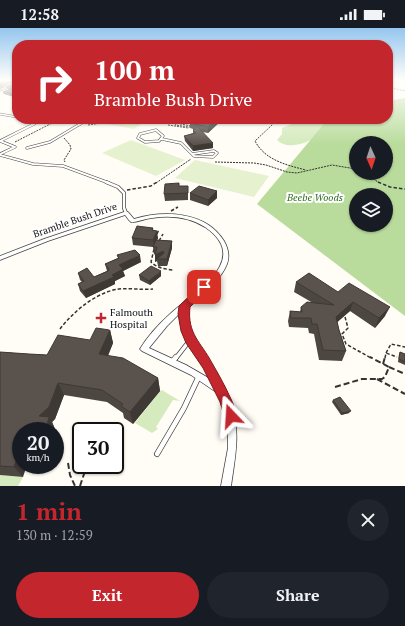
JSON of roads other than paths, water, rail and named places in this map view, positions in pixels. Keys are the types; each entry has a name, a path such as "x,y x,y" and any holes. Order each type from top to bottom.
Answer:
{"street":[{"name":"Bramble Bush Drive","path":"0,258 46,240 126,213 133,221 146,217 159,216 186,217 205,225 213,231 222,242 225,251 224,265 214,278 168,320 144,349 172,362"},
{"path":"184,306 184,314 190,340 207,365 226,401 232,422 232,437 226,486"},
{"path":"172,362 210,382 220,391"}],"lane":[{"path":"0,114 12,116"},
{"path":"0,141 34,124"},
{"path":"27,148 47,143 80,124"},
{"path":"162,139 163,135 156,130 143,133 138,137 139,140 147,142 155,142 162,139 178,141 191,154 204,158 213,157 217,153 214,151 191,154"},
{"path":"0,141 15,147 0,154"},
{"path":"0,154 33,164 58,165 70,168 111,184 122,190 125,195 124,208 126,213"},
{"path":"172,362 190,340"},
{"path":"157,454 184,408 199,376"}],"place":[{"name":"Falmouth Hospital","path":"101,318"}],"park label":[{"name":"Beebe Woods","path":"315,197"}]}
